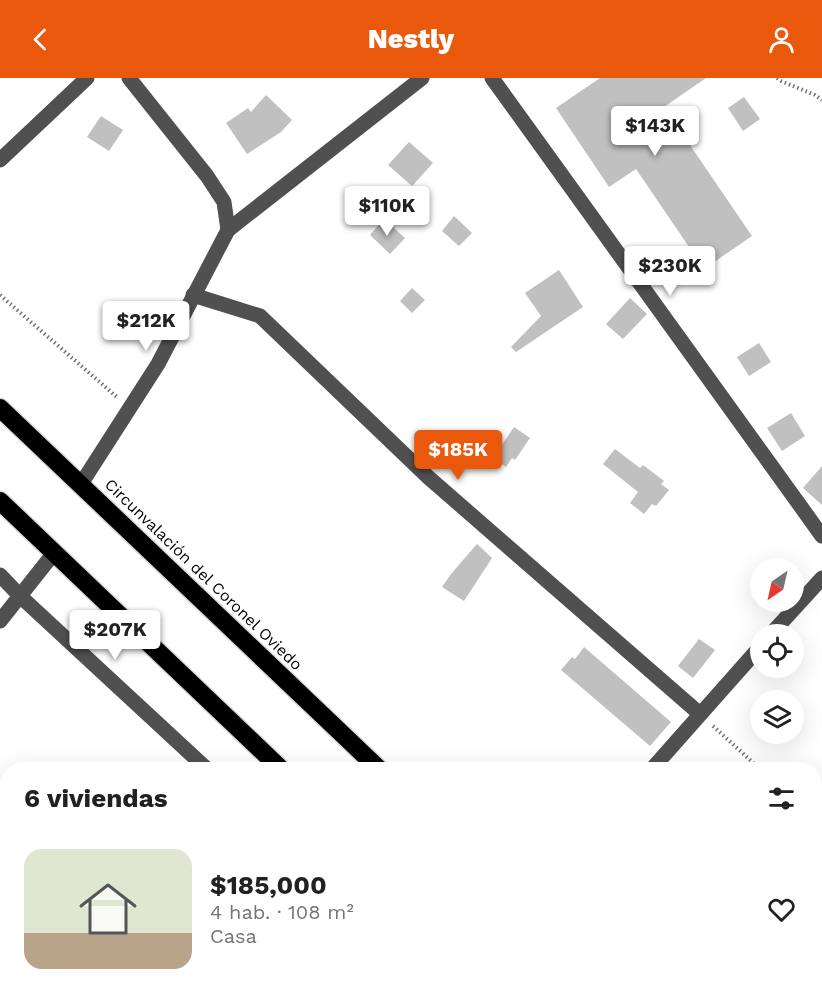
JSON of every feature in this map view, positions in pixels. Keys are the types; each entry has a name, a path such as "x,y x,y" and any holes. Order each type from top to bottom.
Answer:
{"highway":[{"name":"Circunvalación del Coronel Oviedo","path":"0,408 372,762"},
{"path":"0,501 274,762"}],"street":[{"path":"0,160 87,78"},
{"path":"129,78 207,176 224,202 228,230"},
{"path":"81,484 158,364 228,230 422,78"},
{"path":"492,78 822,536"},
{"path":"193,295 260,316 428,477 700,714"},
{"path":"0,621 54,553"},
{"path":"0,575 199,762"},
{"path":"780,624 822,578"},
{"path":"658,762 750,658"}],"path":[{"path":"777,78 816,95 822,100"},
{"path":"0,295 130,408"},
{"path":"700,714 752,762"}],"building":[{"path":"600,78 706,78 664,107 752,236 704,269 636,169 609,187 556,108"},
{"path":"266,95 292,120 281,132 247,154 226,123 248,108 251,112"},
{"path":"744,97 760,119 743,131 728,108"},
{"path":"101,116 123,130 109,151 87,137"},
{"path":"409,142 433,163 412,186 388,165"},
{"path":"454,216 472,233 459,246 442,231"},
{"path":"384,219 405,238 390,254 370,235"},
{"path":"559,270 583,307 516,352 511,347 541,316 525,293"},
{"path":"412,288 425,300 412,313 400,301"},
{"path":"630,298 647,314 623,339 606,324"},
{"path":"759,343 771,362 749,376 737,357"},
{"path":"791,413 805,436 782,451 767,428"},
{"path":"514,427 530,438 515,460 512,458 506,467 493,458"},
{"path":"615,449 640,468 643,465 664,481 661,484 669,490 656,506 652,504 644,514 630,503 638,492 603,464"},
{"path":"822,466 822,505 803,488"},
{"path":"477,544 492,558 464,601 442,587"},
{"path":"699,639 715,650 693,678 678,666"},
{"path":"584,647 671,722 650,746 561,670 572,657 575,659"}]}
